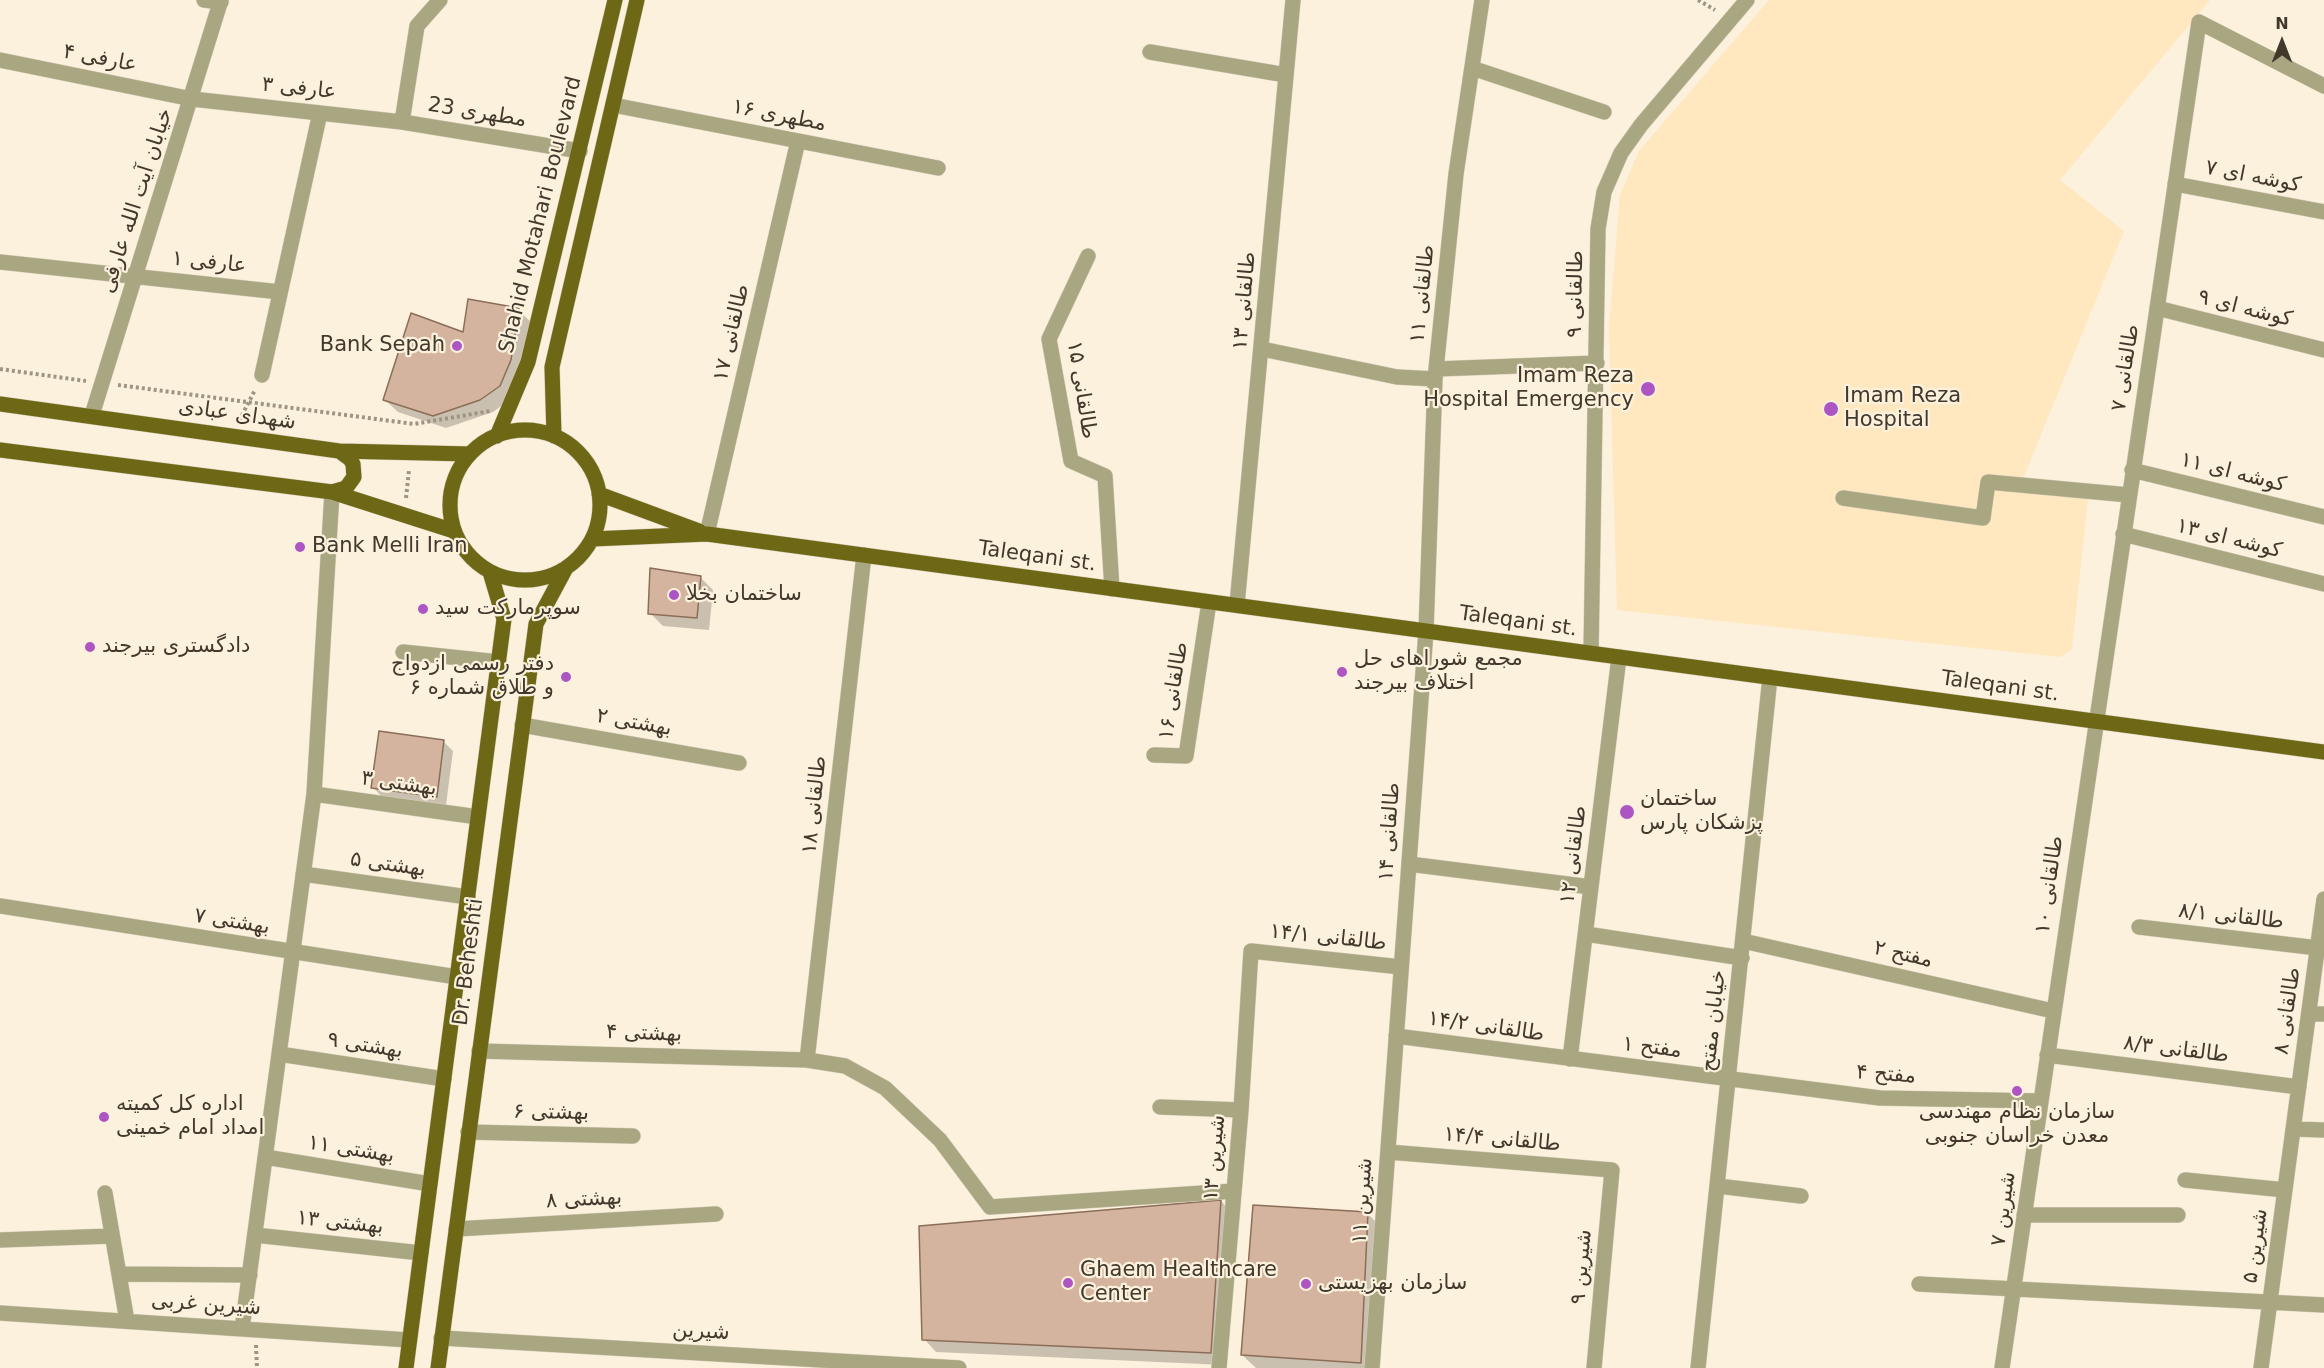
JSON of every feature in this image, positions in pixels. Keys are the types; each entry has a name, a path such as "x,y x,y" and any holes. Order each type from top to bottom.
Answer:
{"main road":[{"name":"Shahid Motahari Boulevard","path":"497,436 528,362 615,0"},
{"name":"Shahid Motahari Boulevard","path":"554,436 552,367 637,0"},
{"name":"شهدای عبادی","path":"0,404 339,451 470,454"},
{"path":"516,431 535,431 554,436 584,459 594,476 599,494 599,518 592,539 581,555 566,568 548,577 528,580 508,579 490,572 475,562 463,548 454,531 450,511 451,490 458,471 470,454 483,443 497,436 516,431"},
{"path":"0,450 332,492 454,531"},
{"path":"332,492 346,488 354,477 353,464 345,454 339,451"},
{"path":"599,494 707,534"},
{"path":"592,539 707,534"},
{"name":"Taleqani st.","path":"707,534 2324,752"},
{"name":"Dr. Beheshti","path":"438,1368 536,624 566,568"},
{"name":"Dr. Beheshti","path":"406,1368 504,619 490,572"}],"street":[{"path":"204,0 221,1"},
{"path":"402,122 417,26 440,0"},
{"name":"طالقانی ۱۳","path":"1237,605 1293,0"},
{"name":"طالقانی ۱۱","path":"1426,631 1435,374 1456,174 1482,0"},
{"name":"طالقانی ۹","path":"1591,653 1598,229 1604,192 1621,153 1641,125 1747,0"},
{"name":"خیابان آیت الله عارفی","path":"92,415 221,1"},
{"name":"طالقانی ۷","path":"2095,721 2199,22 2324,86"},
{"path":"1150,52 1286,75"},
{"name":"عارفی ۴","path":"1,58 192,99"},
{"path":"1472,69 1604,112"},
{"name":"عارفی ۳","path":"192,99 402,122"},
{"name":"مطهری ۱۶","path":"613,105 938,168"},
{"path":"262,375 320,113"},
{"name":"مطهری 23","path":"402,122 580,151"},
{"name":"طالقانی ۱۷","path":"707,534 798,141"},
{"name":"کوشه ای ۷","path":"2175,184 2324,212"},
{"name":"طالقانی ۱۵","path":"1088,256 1049,339 1071,461 1105,476 1112,589"},
{"name":"عارفی ۱","path":"0,262 280,292"},
{"name":"کوشه ای ۹","path":"2157,308 2324,350"},
{"path":"1262,349 1397,377 1596,363"},
{"name":"کوشه ای ۱۱","path":"2132,470 2324,517"},
{"path":"1843,498 1983,518 1988,483 2129,495"},
{"path":"242,1329 314,794 332,492"},
{"name":"کوشه ای ۱۳","path":"2123,534 2324,584"},
{"name":"طالقانی ۱۸","path":"807,1060 864,555"},
{"name":"طالقانی ۱۶","path":"1154,755 1186,756 1209,602"},
{"name":"طالقانی ۱۴","path":"1396,1036 1426,631"},
{"path":"403,652 499,662"},
{"name":"طالقانی ۱۲","path":"1570,1059 1619,657"},
{"name":"خیابان مفتح","path":"1698,1368 1730,1079 1770,677"},
{"name":"طالقانی ۱۰","path":"2047,1055 2095,721"},
{"name":"بهشتی ۲","path":"522,725 739,763"},
{"name":"بهشتی ۳","path":"314,794 478,817"},
{"path":"1409,864 1591,887"},
{"name":"بهشتی ۵","path":"303,874 468,897"},
{"name":"طالقانی ۸","path":"2293,1129 2299,1087 2316,1014 2318,948 2324,899"},
{"name":"بهشتی ۷","path":"0,906 457,977"},
{"name":"طالقانی ۸/۱","path":"2139,927 2318,948"},
{"path":"1586,934 1742,958"},
{"name":"مفتح ۲","path":"1743,941 2053,1011"},
{"name":"طالقانی ۱۴/۱","path":"1251,951 1401,967"},
{"name":"شیرین ۱۳","path":"1219,1368 1241,1110 1251,951"},
{"name":"طالقانی ۱۴/۲","path":"1396,1036 1570,1059"},
{"name":"شیرین ۱۱","path":"1372,1368 1396,1036"},
{"name":"بهشتی ۴","path":"479,1051 807,1060 845,1066 885,1088 940,1140 990,1208 1234,1191"},
{"name":"بهشتی ۹","path":"279,1054 444,1079"},
{"name":"طالقانی ۸/۳","path":"2047,1055 2299,1087"},
{"name":"شیرین ۷","path":"2002,1368 2047,1055"},
{"name":"مفتح ۱","path":"1570,1059 1730,1079"},
{"name":"مفتح ۴","path":"1730,1079 1880,1098 2041,1101"},
{"path":"1160,1107 1241,1110"},
{"path":"2293,1129 2324,1130"},
{"name":"شیرین ۵","path":"2261,1368 2293,1129"},
{"name":"بهشتی ۶","path":"468,1132 633,1136"},
{"name":"طالقانی ۱۴/۴","path":"1388,1152 1612,1170"},
{"name":"بهشتی ۱۱","path":"266,1157 430,1184"},
{"name":"شیرین ۹","path":"1594,1368 1612,1170"},
{"path":"2185,1180 2285,1190"},
{"path":"1718,1186 1801,1196"},
{"path":"105,1193 127,1322"},
{"name":"بهشتی ۸","path":"456,1229 716,1214"},
{"path":"2024,1215 2178,1215"},
{"name":"بهشتی ۱۳","path":"255,1234 421,1253"},
{"path":"0,1240 112,1236"},
{"path":"119,1274 250,1275"},
{"path":"1919,1284 2147,1298 2324,1305"},
{"name":"شیرین غربی","path":"0,1313 409,1340"},
{"name":"شیرین","path":"441,1338 959,1368"}],"path":[{"path":"0,369 414,424 509,408"},
{"path":"232,436 262,375"}],"shaded area":[{"name":"Imam Reza Hospital","path":"1769,0 2210,0 2060,180 2124,231 2018,491 2088,498 2072,649 2060,657 1617,610 1609,328 1620,195 1639,151"}],"building":[{"name":"Bank Sepah","path":"468,299 519,308 511,360 500,386 480,400 433,416 383,400 411,313 463,332"},
{"name":"ساختمان بخلا","path":"650,568 701,576 697,618 648,614"},
{"path":"379,731 444,740 437,797 371,788"},
{"name":"Ghaem Healthcare Center","path":"1221,1200 1211,1353 922,1340 919,1226"},
{"name":"سازمان بهزیستی","path":"1253,1205 1368,1212 1361,1363 1241,1355"}],"place":[{"name":"Bank Sepah","path":"457,346"},
{"name":"Imam Reza Hospital Emergency","path":"1648,389"},
{"name":"Imam Reza Hospital","path":"1831,409"},
{"name":"Bank Melli Iran","path":"300,547"},
{"name":"ساختمان بخلا","path":"674,595"},
{"name":"سوپرمارکت سید","path":"423,609"},
{"name":"دادگستری بیرجند","path":"90,647"},
{"name":"مجمع شوراهای حل اختلاف بیرجند","path":"1342,672"},
{"name":"دفتر رسمی ازدواج و طلاق شماره ۶","path":"566,677"},
{"name":"ساختمان پزشکان پارس","path":"1627,812"},
{"name":"سازمان نظام مهندسی معدن خراسان جنوبی","path":"2017,1091"},
{"name":"اداره کل کمیته امداد امام خمینی","path":"104,1117"},
{"name":"Ghaem Healthcare Center","path":"1068,1283"},
{"name":"سازمان بهزیستی","path":"1306,1284"}]}
